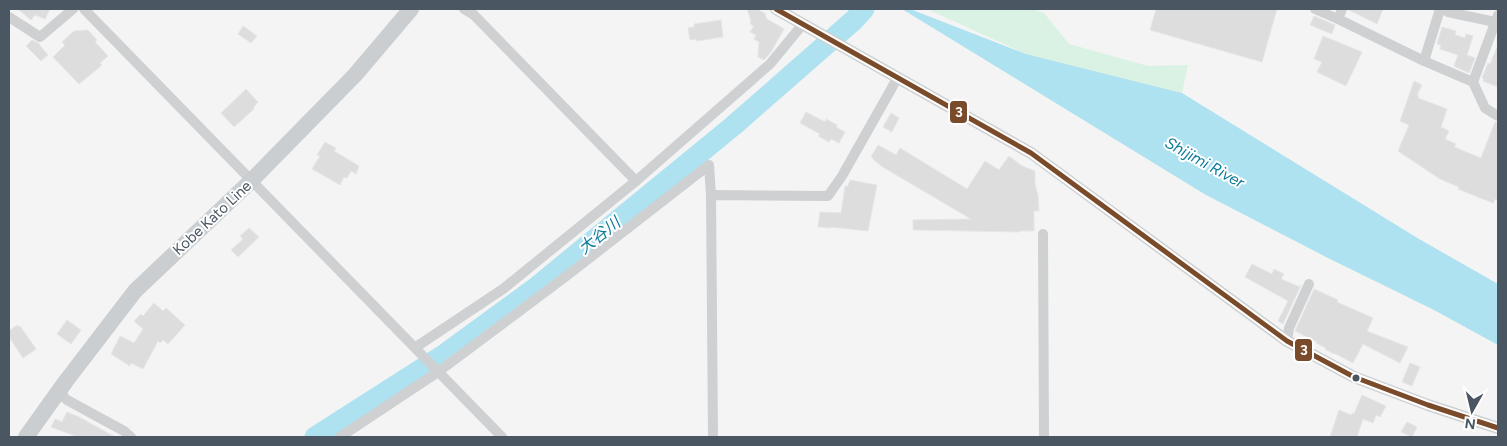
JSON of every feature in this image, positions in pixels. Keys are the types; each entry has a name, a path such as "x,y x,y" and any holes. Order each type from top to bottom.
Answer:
{"main road":[{"name":"Kobe Kato Line","path":"26,437 58,391 135,290 252,180 355,75 411,9"}],"street":[{"path":"9,17 40,37 73,9"},
{"path":"84,9 502,437"},
{"path":"464,9 474,15 636,181"},
{"path":"776,9 1031,153 1287,341 1354,376 1498,428"},
{"path":"1315,9 1424,62 1473,82 1485,108 1498,116"},
{"path":"1338,19 1342,9"},
{"path":"1424,62 1441,9 1448,12 1497,18 1473,82"},
{"path":"416,347 503,289 636,181 770,64 803,24"},
{"path":"711,195 828,196 842,176 898,77"},
{"path":"340,437 438,372 570,274 709,164 711,195 713,437"},
{"path":"1043,234 1044,437"},
{"path":"1287,341 1289,328 1309,284"},
{"path":"58,391 66,400 124,431 130,437"}],"green space":[{"path":"927,9 1032,9 1044,13 1069,44 1148,66 1188,65 1182,93 1026,54"}],"water":[{"name":"Shijimi River","path":"902,9 910,9 1026,54 1182,93 1419,239 1498,284 1498,345 1434,310 1206,195"}],"building":[{"path":"18,9 50,9 45,19 35,15 31,20"},
{"path":"747,9 757,9 766,14 767,19 784,29 771,52 764,60 758,57 759,42 754,39 756,35 750,32 754,26 750,24 751,21"},
{"path":"1156,9 1277,9 1262,62 1150,30"},
{"path":"1349,9 1383,9 1377,24"},
{"path":"1314,16 1335,25 1332,34 1310,25"},
{"path":"721,20 723,37 697,41 696,39 690,40 688,28 694,27 694,24"},
{"path":"243,26 257,36 251,43 238,34"},
{"path":"1442,27 1456,31 1455,35 1465,38 1466,34 1473,36 1467,55 1475,58 1469,73 1454,66 1458,55 1440,49 1441,45 1437,44"},
{"path":"88,30 97,40 95,42 108,56 100,63 102,65 79,84 53,57 65,45 62,42 74,31"},
{"path":"1323,36 1362,52 1346,86 1317,72 1322,62 1314,59"},
{"path":"32,40 38,43 48,55 41,61 26,46"},
{"path":"1498,45 1498,87 1483,81 1484,79 1482,78"},
{"path":"1414,81 1422,85 1417,95 1419,95 1418,98 1447,109 1441,127 1449,131 1445,139 1456,144 1454,147 1481,158 1495,122 1498,123 1498,201 1495,199 1493,203 1458,189 1459,187 1440,179 1398,151 1409,125 1400,121"},
{"path":"246,89 258,102 254,109 234,127 221,113"},
{"path":"806,112 825,122 826,119 845,132 839,143 831,139 829,142 818,136 820,134 800,123"},
{"path":"891,113 899,118 892,132 883,127"},
{"path":"325,142 336,148 334,151 359,166 356,174 351,171 347,178 344,177 340,185 312,169 320,156 317,155"},
{"path":"878,145 896,155 900,148 967,189 985,161 999,170 1009,156 1022,166 1035,171 1039,211 1034,211 1034,231 913,230 913,220 971,219 881,166 871,157"},
{"path":"850,180 877,185 868,231 818,227 820,212 841,213 845,186 848,186"},
{"path":"249,228 259,237 238,257 231,250 243,239 240,236"},
{"path":"1252,264 1272,274 1274,269 1284,274 1281,279 1300,287 1301,285 1283,324 1278,321 1288,301 1245,277"},
{"path":"1314,289 1338,300 1337,302 1373,318 1367,331 1408,347 1400,363 1363,344 1353,363 1295,331"},
{"path":"154,303 163,311 166,308 185,325 168,344 163,340 160,343 158,341 143,369 131,363 130,366 111,354 120,336 134,343 143,329 134,321 141,314 143,316"},
{"path":"67,320 81,330 71,344 57,334"},
{"path":"17,325 18,327 20,326 36,349 23,358 9,337 9,331"},
{"path":"1410,363 1420,367 1412,386 1402,382"},
{"path":"1362,395 1386,406 1380,417 1376,415 1373,423 1363,419 1357,437 1330,437 1339,410 1351,415 1352,413 1354,414"},
{"path":"67,412 115,437 78,437 51,427 55,419 62,422"},
{"path":"1407,422 1417,427 1412,437 1401,432"}],"waterway":[{"name":"大谷川","path":"315,437 445,354 534,289 733,126 854,20 864,9"}],"transit line":[{"name":"3","path":"776,9 1031,153 1287,341 1354,377 1428,405 1498,428"}]}
